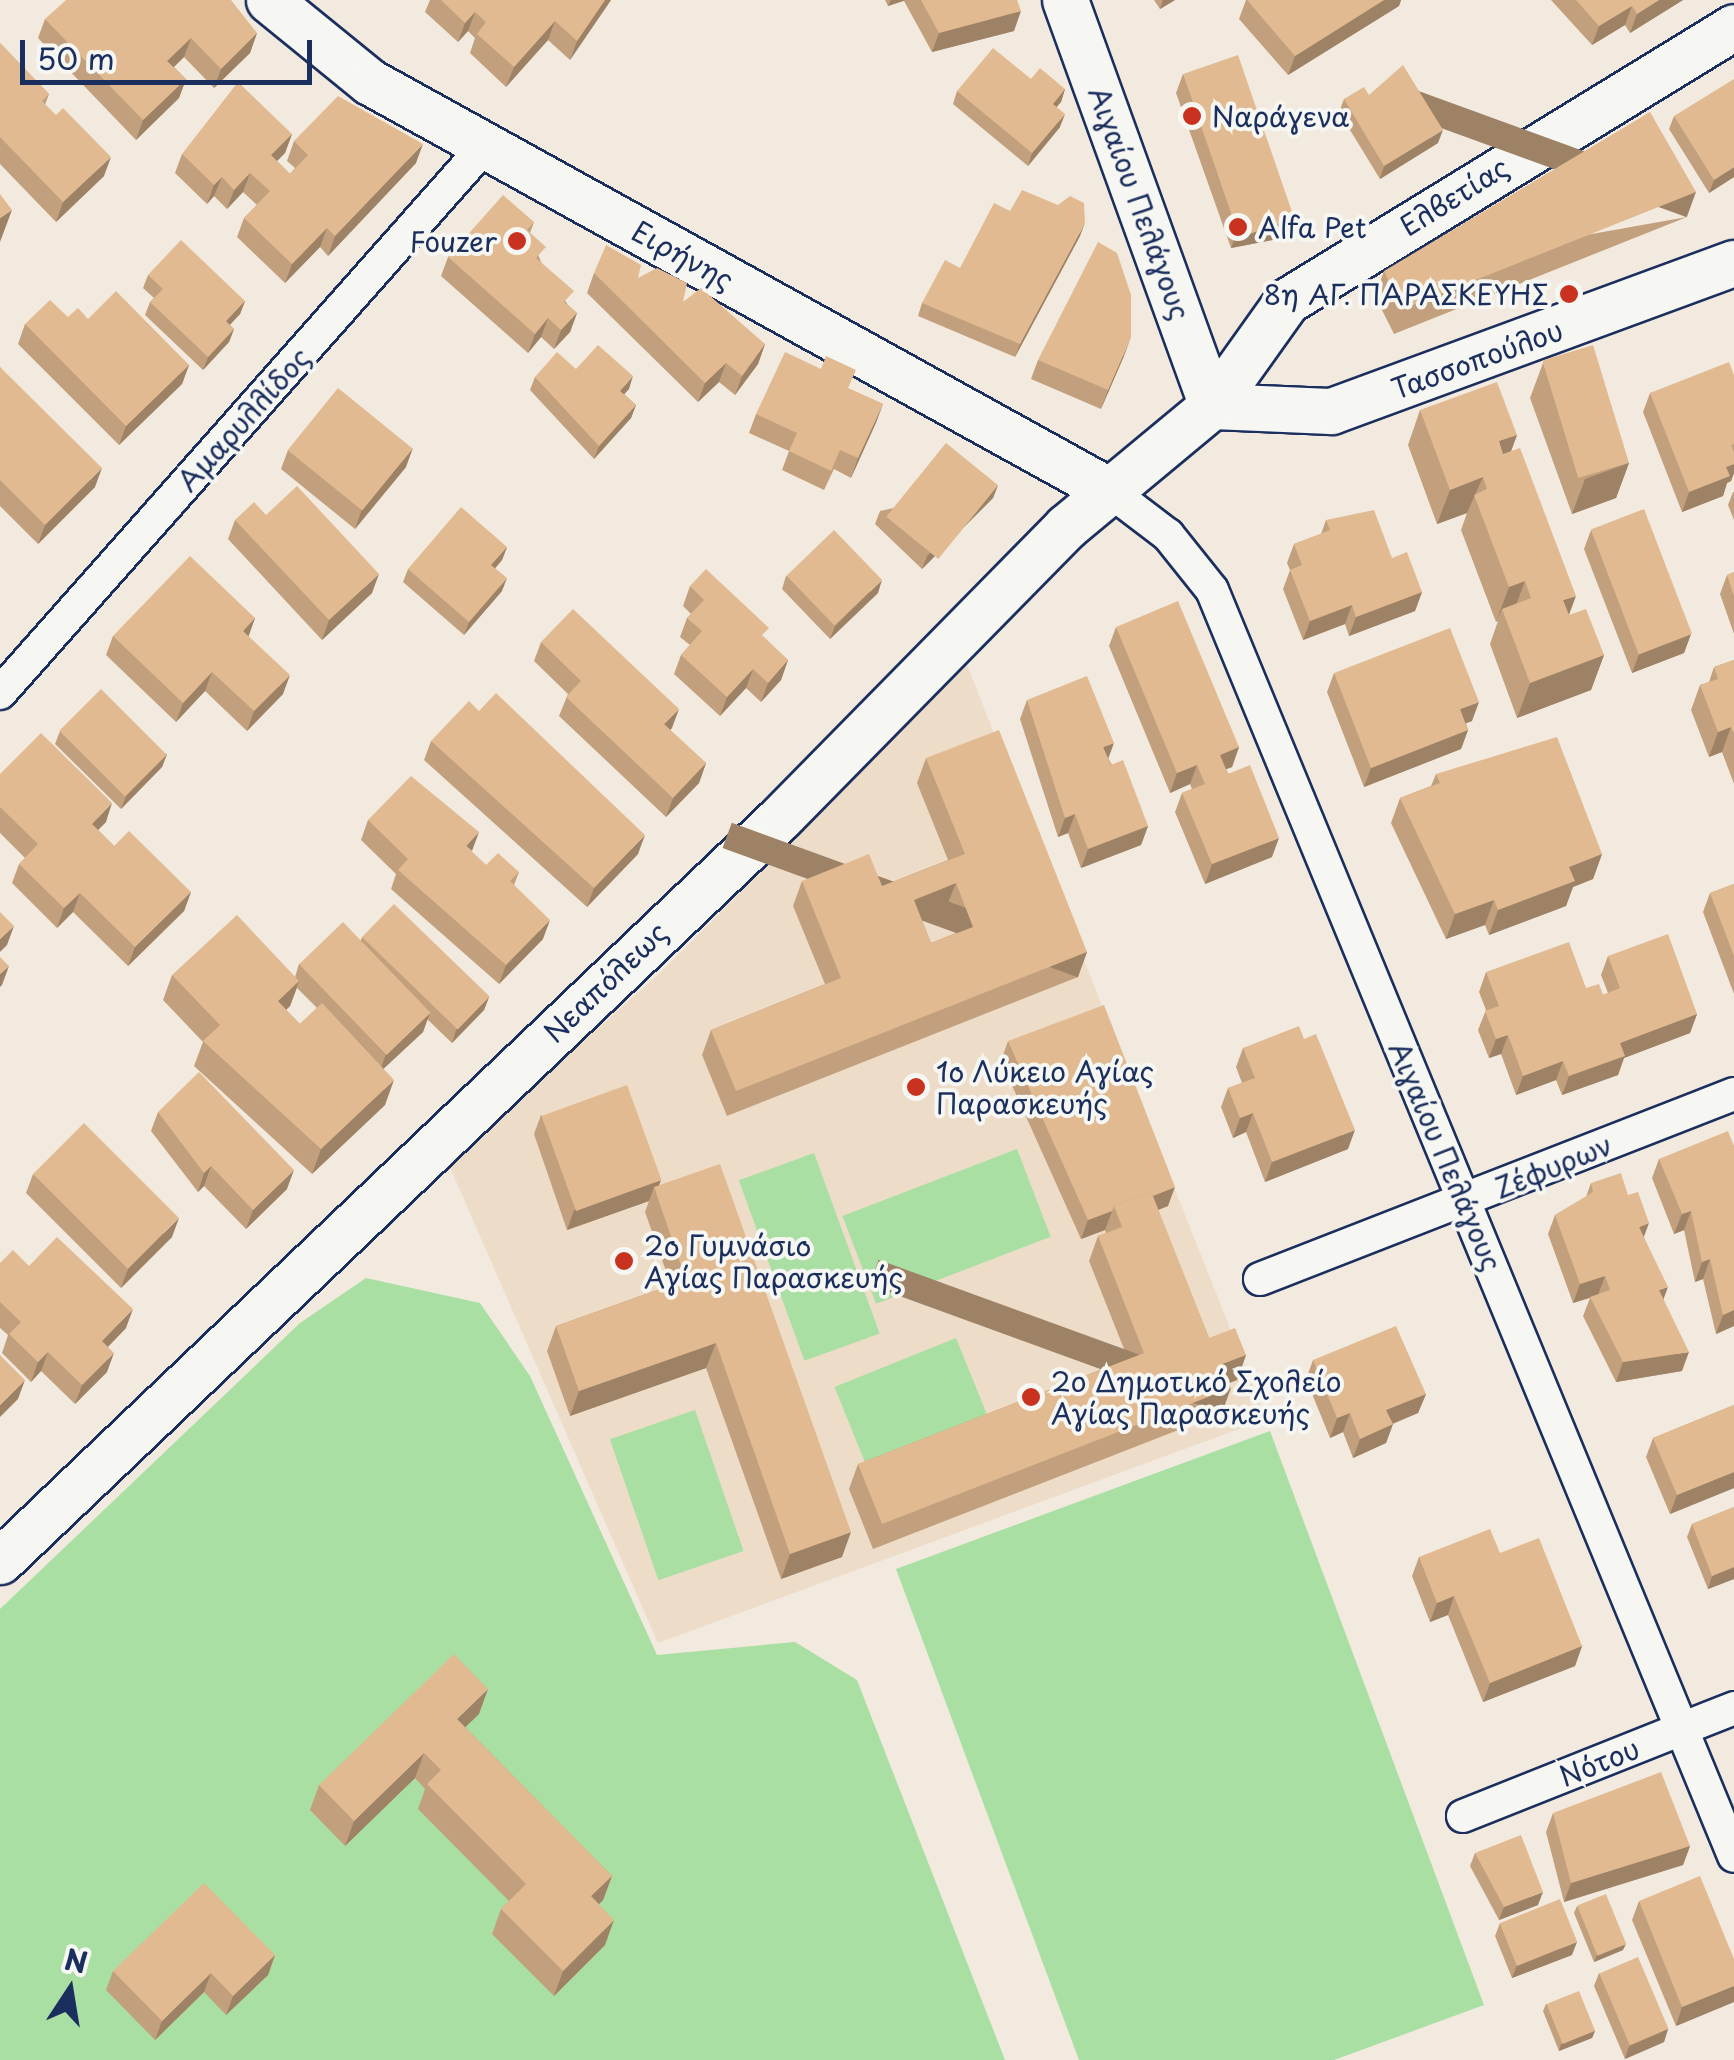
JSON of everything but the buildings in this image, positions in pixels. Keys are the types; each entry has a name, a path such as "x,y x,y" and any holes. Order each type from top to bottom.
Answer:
{"street":[{"name":"Ειρήνης","path":"269,0 370,82 1110,491"},
{"name":"Αιγαίου Πελάγους","path":"1065,0 1212,406"},
{"name":"Ελβετίας","path":"1212,406 1287,301 1734,27"},
{"name":"Αμαρυλλίδος","path":"0,693 485,146"},
{"name":"Τασσοπούλου","path":"1212,406 1331,411 1734,264"},
{"name":"Νεαπόλεως","path":"0,1560 1110,491 1212,406"},
{"name":"Αιγαίου Πελάγους","path":"1110,491 1168,535 1212,590 1734,1856"},
{"name":"Ζέφυρων","path":"1260,1279 1734,1094"},
{"name":"Νότου","path":"1463,1816 1734,1708"}],"shaded area":[{"path":"967,665 1266,1419 658,1643 448,1163 661,972"}],"green space":[{"path":"1017,1149 1051,1237 876,1304 842,1216"},
{"path":"814,1153 880,1333 804,1361 739,1180"},
{"path":"366,1278 480,1303 530,1376 657,1655 795,1642 857,1680 1005,2060 0,2060 0,1609 300,1323"},
{"path":"956,1338 990,1423 869,1472 835,1387"},
{"path":"695,1410 744,1551 658,1580 610,1439"},
{"path":"1270,1431 1484,2005 1334,2060 1079,2060 896,1569"}],"place":[{"name":"Ναράγενα","path":"1192,116"},
{"name":"Alfa Pet","path":"1238,227"},
{"name":"Fouzer","path":"517,241"},
{"name":"8η ΑΓ. ΠΑΡΑΣΚΕΥΗΣ","path":"1569,294"},
{"name":"1ο Λύκειο Αγίας Παρασκευής","path":"916,1087"},
{"name":"2ο Γυμνάσιο Αγίας Παρασκευής","path":"624,1261"},
{"name":"2ο Δημοτικό Σχολείο Αγίας Παρασκευής","path":"1031,1397"}]}
